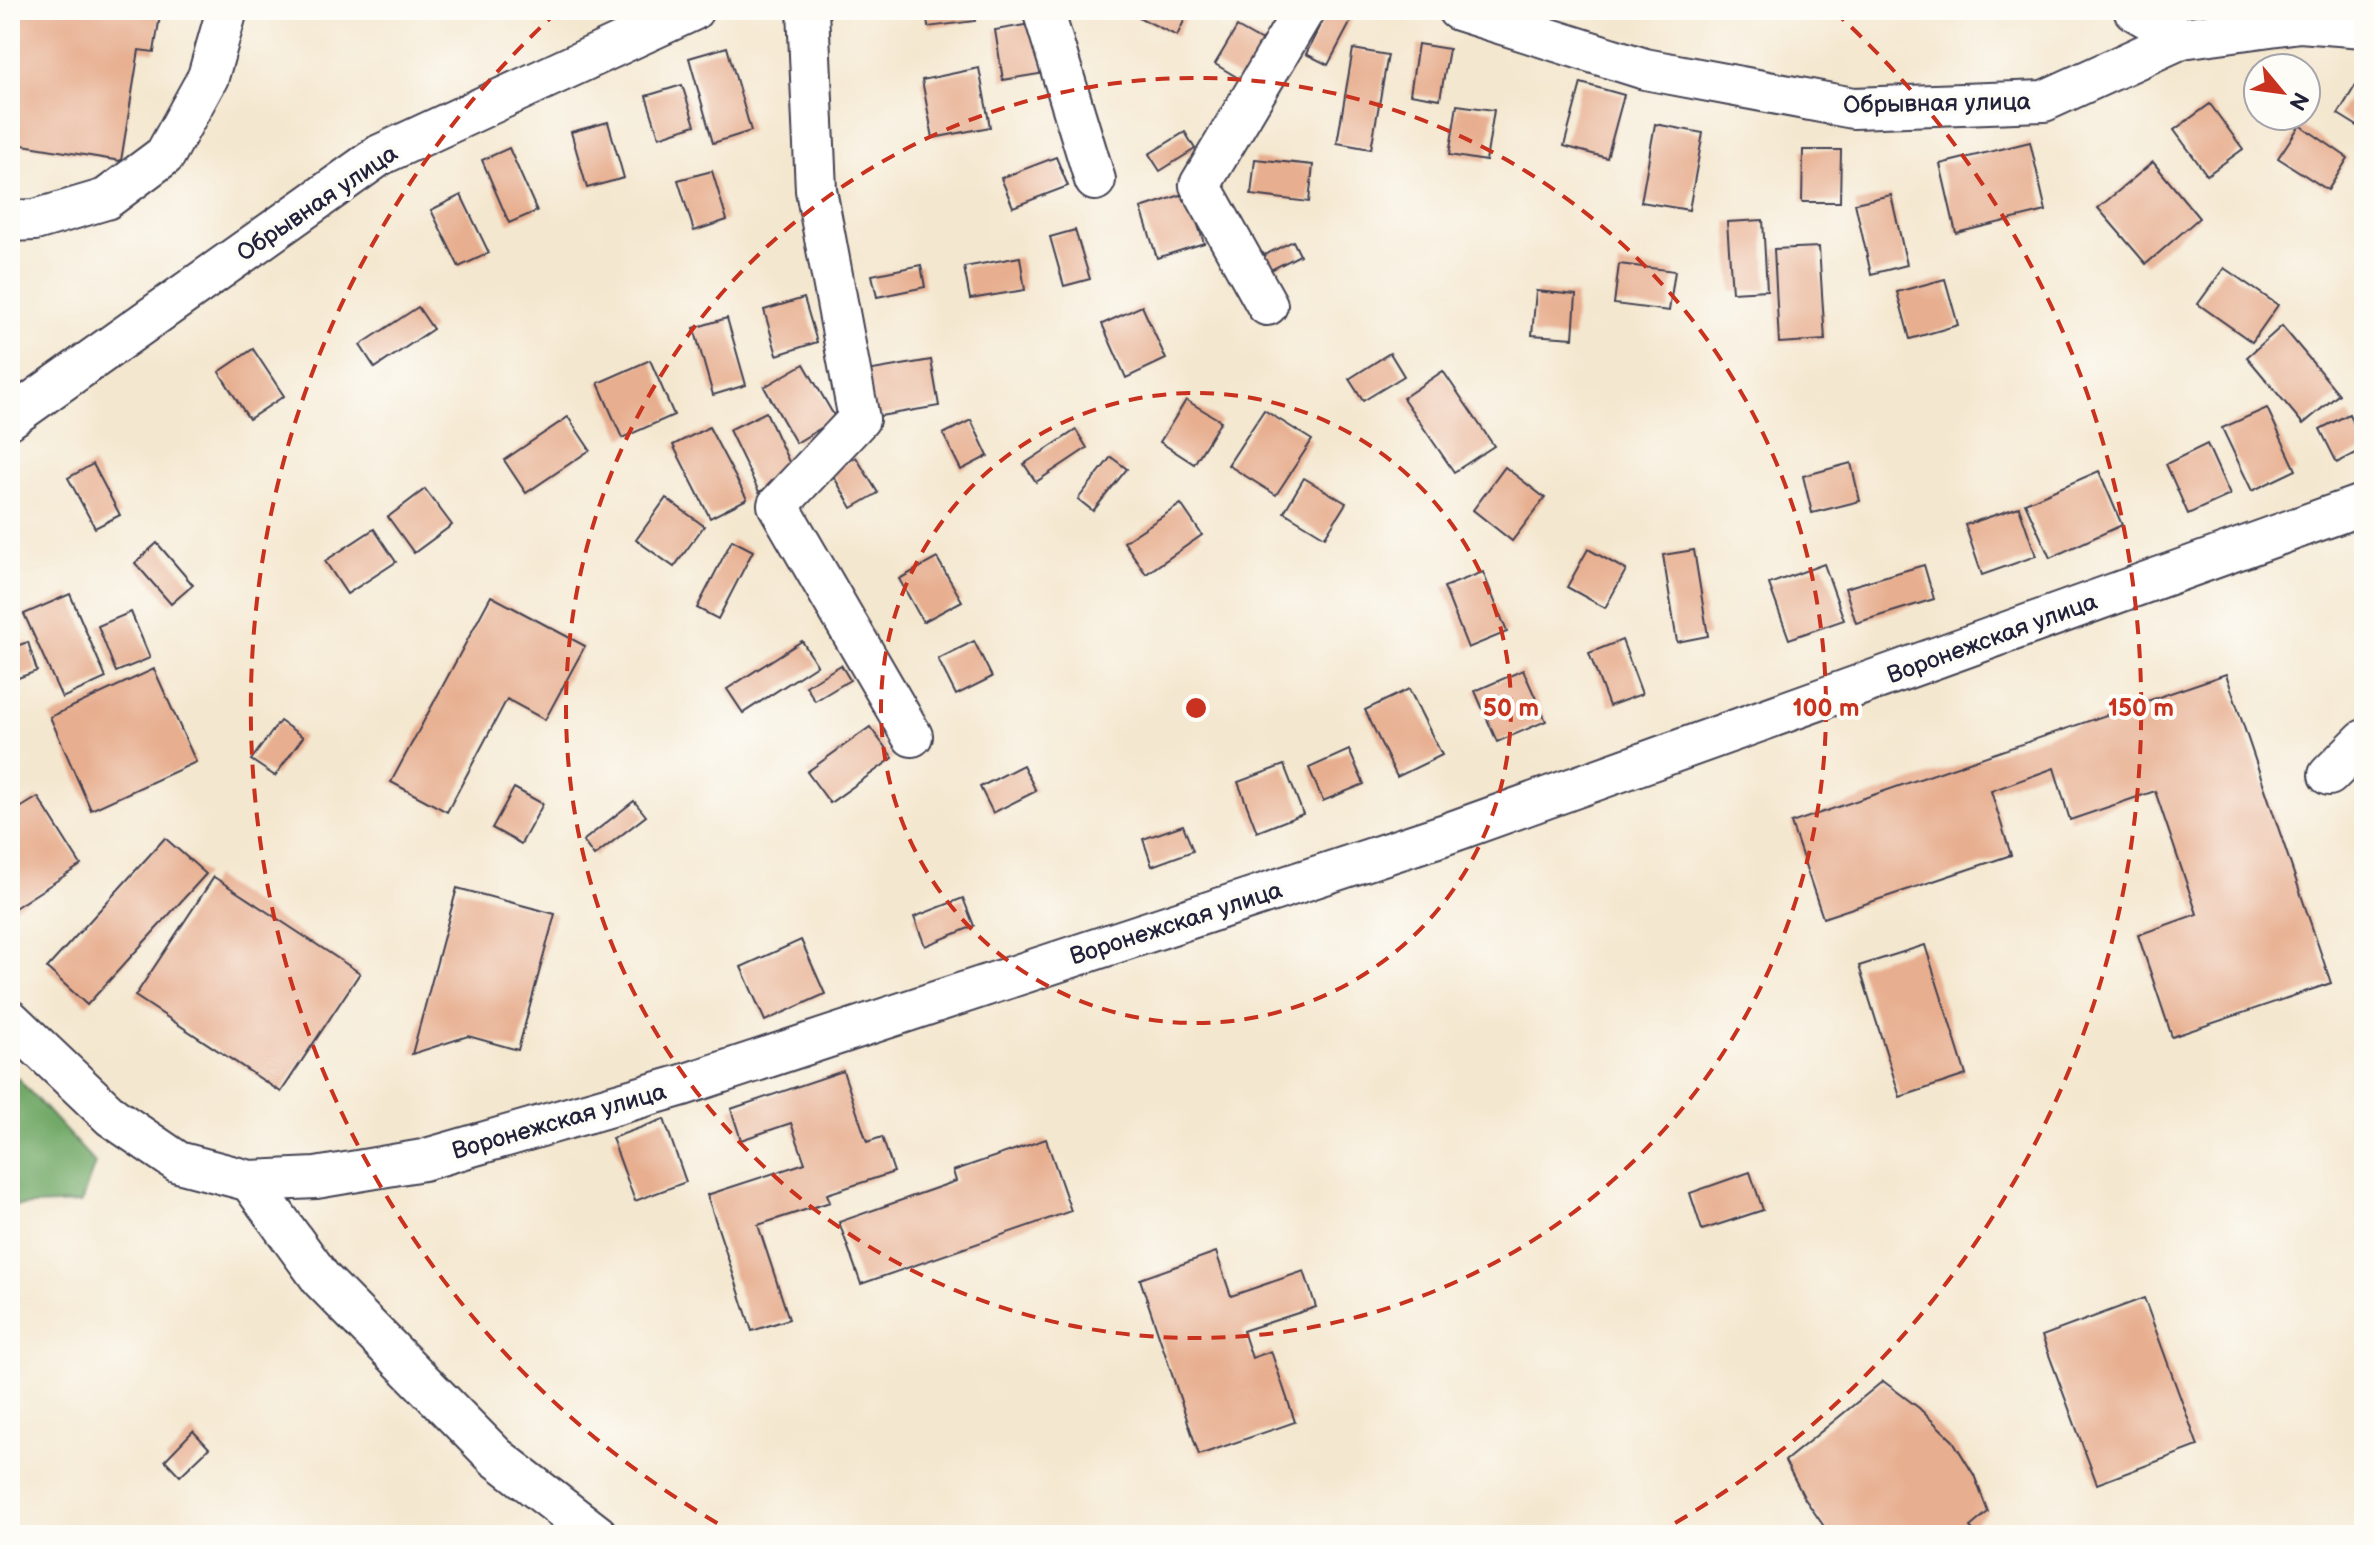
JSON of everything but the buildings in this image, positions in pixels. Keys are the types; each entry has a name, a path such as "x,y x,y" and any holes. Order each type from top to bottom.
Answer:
{"street":[{"path":"10,221 35,220 106,199 165,155 208,77 227,10"},
{"name":"Обрывная улица","path":"10,418 380,155 693,10"},
{"path":"808,10 816,190 859,419 778,505 912,736"},
{"path":"1043,10 1095,180"},
{"path":"1267,305 1200,185 1304,10"},
{"name":"Обрывная улица","path":"1458,10 1645,69 1853,108 2044,101 2182,38 2300,22 2364,27"},
{"path":"2134,10 2182,38"},
{"name":"Воронежская улица","path":"10,1020 112,1117 178,1162 250,1181 316,1178 423,1160 683,1085 1443,835 2364,504"},
{"path":"2329,775 2364,740"},
{"path":"250,1181 322,1280 496,1457 597,1535"}],"green space":[{"path":"10,1070 95,1163 81,1203 10,1206"}]}
